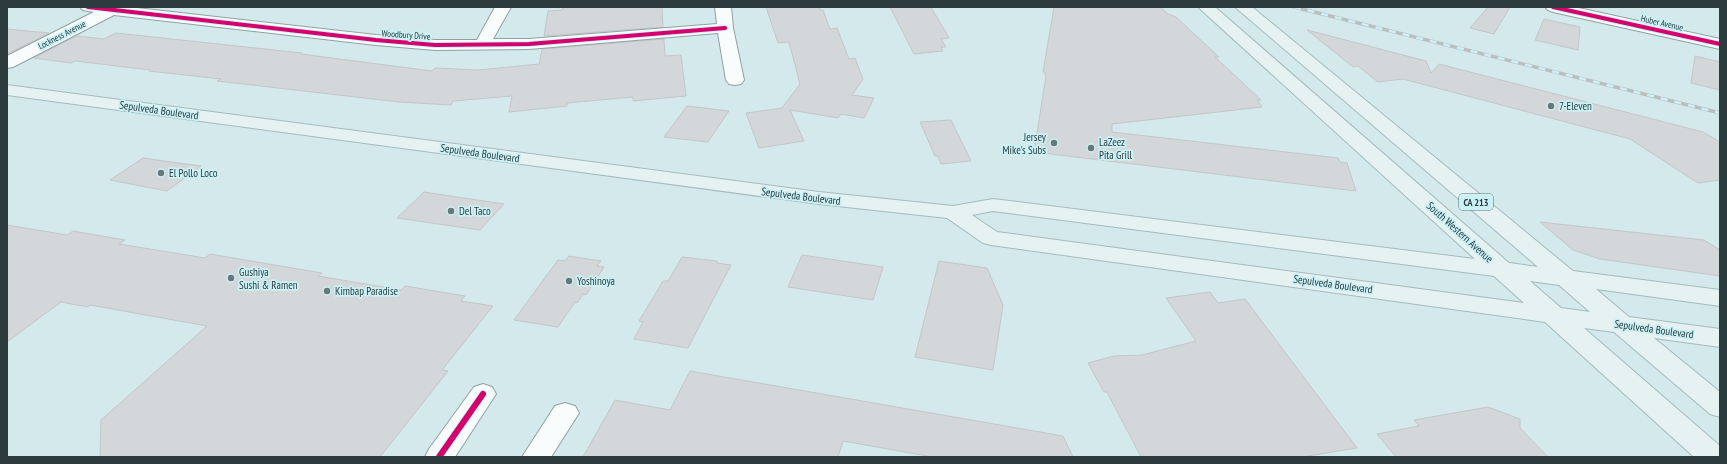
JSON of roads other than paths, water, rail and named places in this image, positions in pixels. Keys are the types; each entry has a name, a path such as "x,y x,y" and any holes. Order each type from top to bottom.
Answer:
{"main road":[{"name":"South Western Avenue","path":"1206,7 1714,457"},
{"name":"CA 213","path":"1243,7 1720,407"},
{"name":"Sepulveda Boulevard","path":"7,90 819,198 953,212 993,205 1720,298"},
{"name":"Sepulveda Boulevard","path":"953,212 991,238 1720,338"}],"street":[{"name":"Woodbury Drive","path":"88,7 115,8 376,40 435,45 528,44 725,28"},
{"path":"482,45 504,7"},
{"path":"723,7 725,28 735,80"},
{"name":"Huber Avenue","path":"1553,7 1720,44"},
{"name":"Lockness Avenue","path":"7,63 115,8"},
{"path":"439,457 483,394"},
{"path":"536,457 565,413"}],"railway":[{"path":"1294,7 1720,113"}],"place":[{"name":"7-Eleven","path":"1551,106"},
{"name":"Jersey Mike's Subs","path":"1054,143"},
{"name":"LaZeez Pita Grill","path":"1091,148"},
{"name":"El Pollo Loco","path":"161,173"},
{"name":"Del Taco","path":"451,211"},
{"name":"Gushiya Sushi & Ramen","path":"231,278"},
{"name":"Yoshinoya","path":"569,281"},
{"name":"Kimbap Paradise","path":"327,291"}]}
